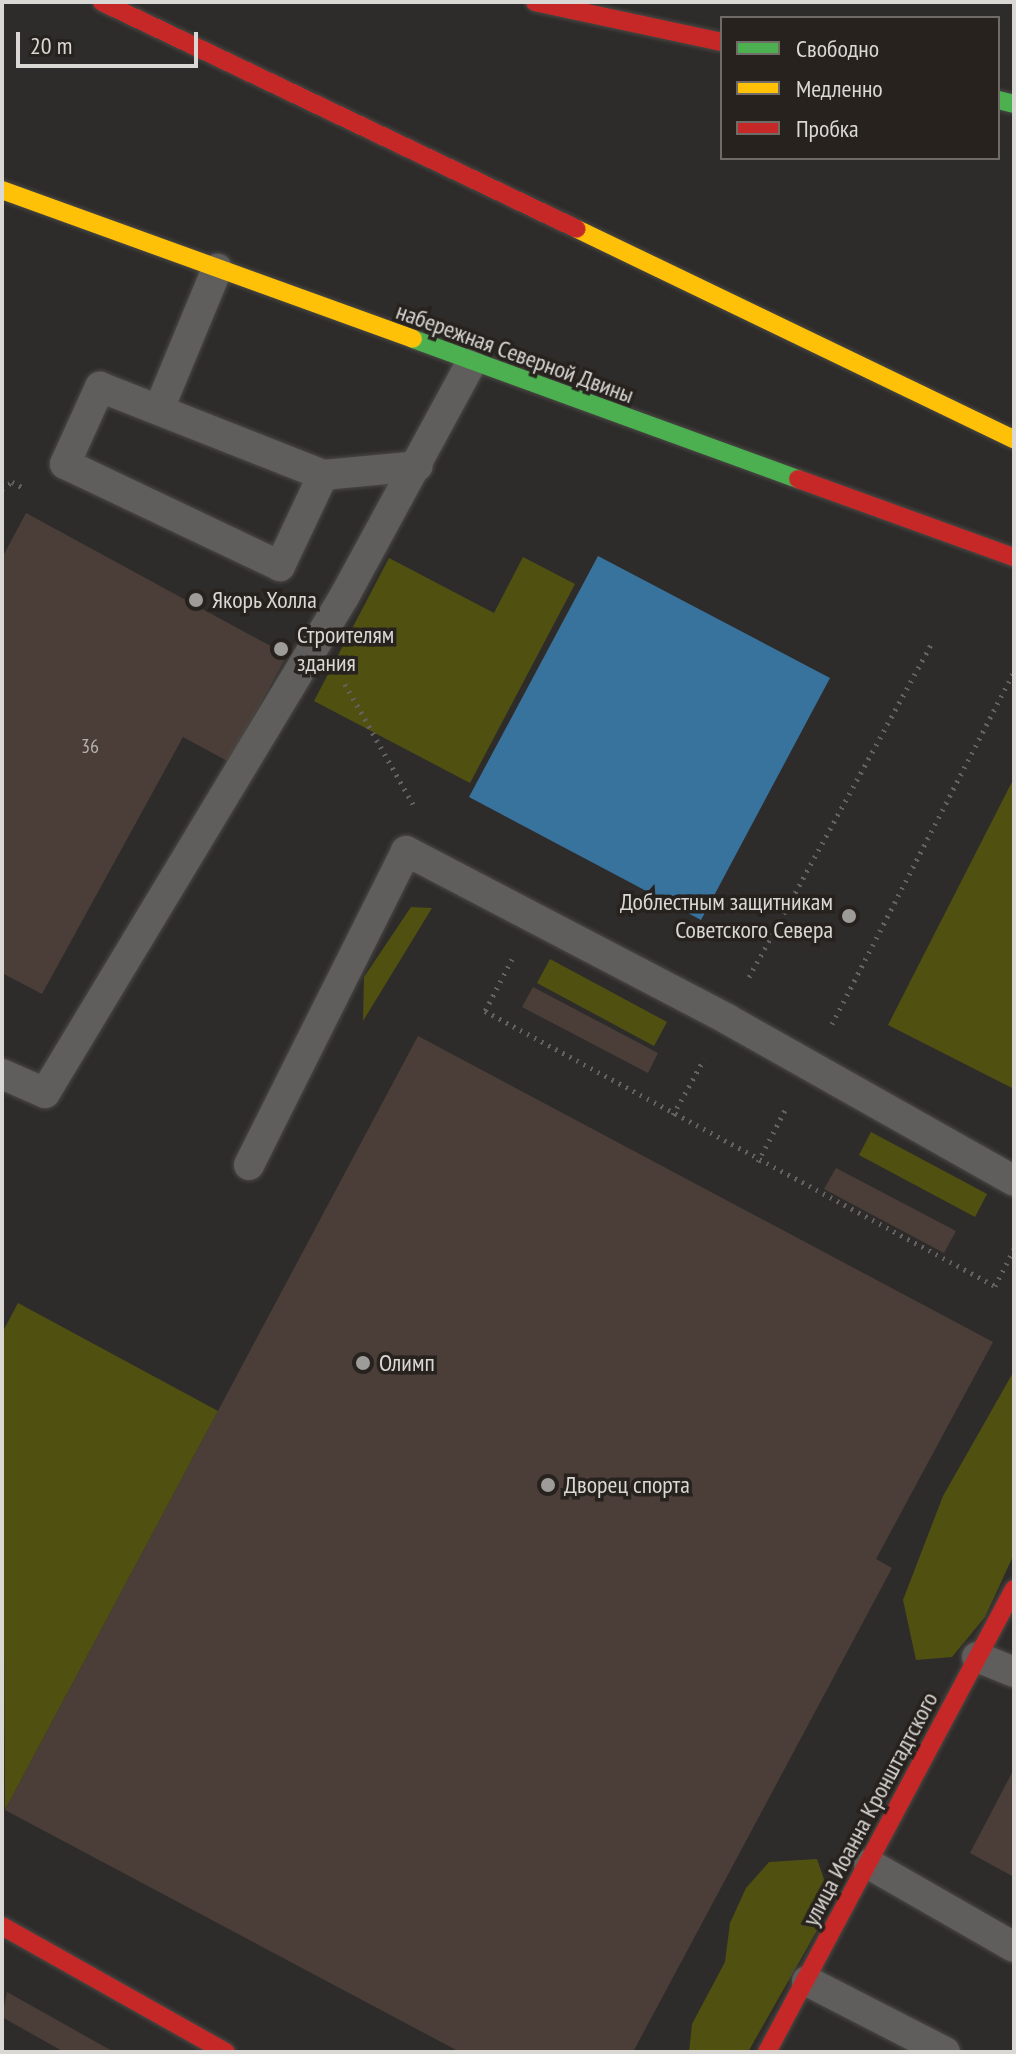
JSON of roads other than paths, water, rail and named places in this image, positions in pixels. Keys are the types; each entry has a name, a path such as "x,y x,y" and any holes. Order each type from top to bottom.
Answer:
{"main road":[{"path":"102,2 1014,439"},
{"path":"535,2 720,42"},
{"name":"набережная Северной Двины","path":"2,190 471,363 1014,557"},
{"name":"улица Иоанна Кронштадтского","path":"767,2052 1014,1589"},
{"path":"2,1926 188,2043 226,2052"}],"lane":[{"path":"159,409 217,269"},
{"path":"2,1074 45,1093 418,466 471,363"},
{"path":"323,475 280,566 65,464 100,387 323,475 418,466"},
{"path":"249,1165 406,851 727,1019 1014,1181"},
{"path":"977,1657 1014,1672"},
{"path":"869,1864 1014,1947"},
{"path":"807,1981 945,2052"}],"water":[{"path":"598,556 830,678 701,920 469,797"}],"place":[{"name":"Якорь Холла","path":"196,600"},
{"name":"Строителям здания","path":"281,649"},
{"name":"Доблестным защитникам Советского Севера","path":"849,916"},
{"name":"Олимп","path":"363,1363"},
{"name":"Дворец спорта","path":"548,1485"}]}
